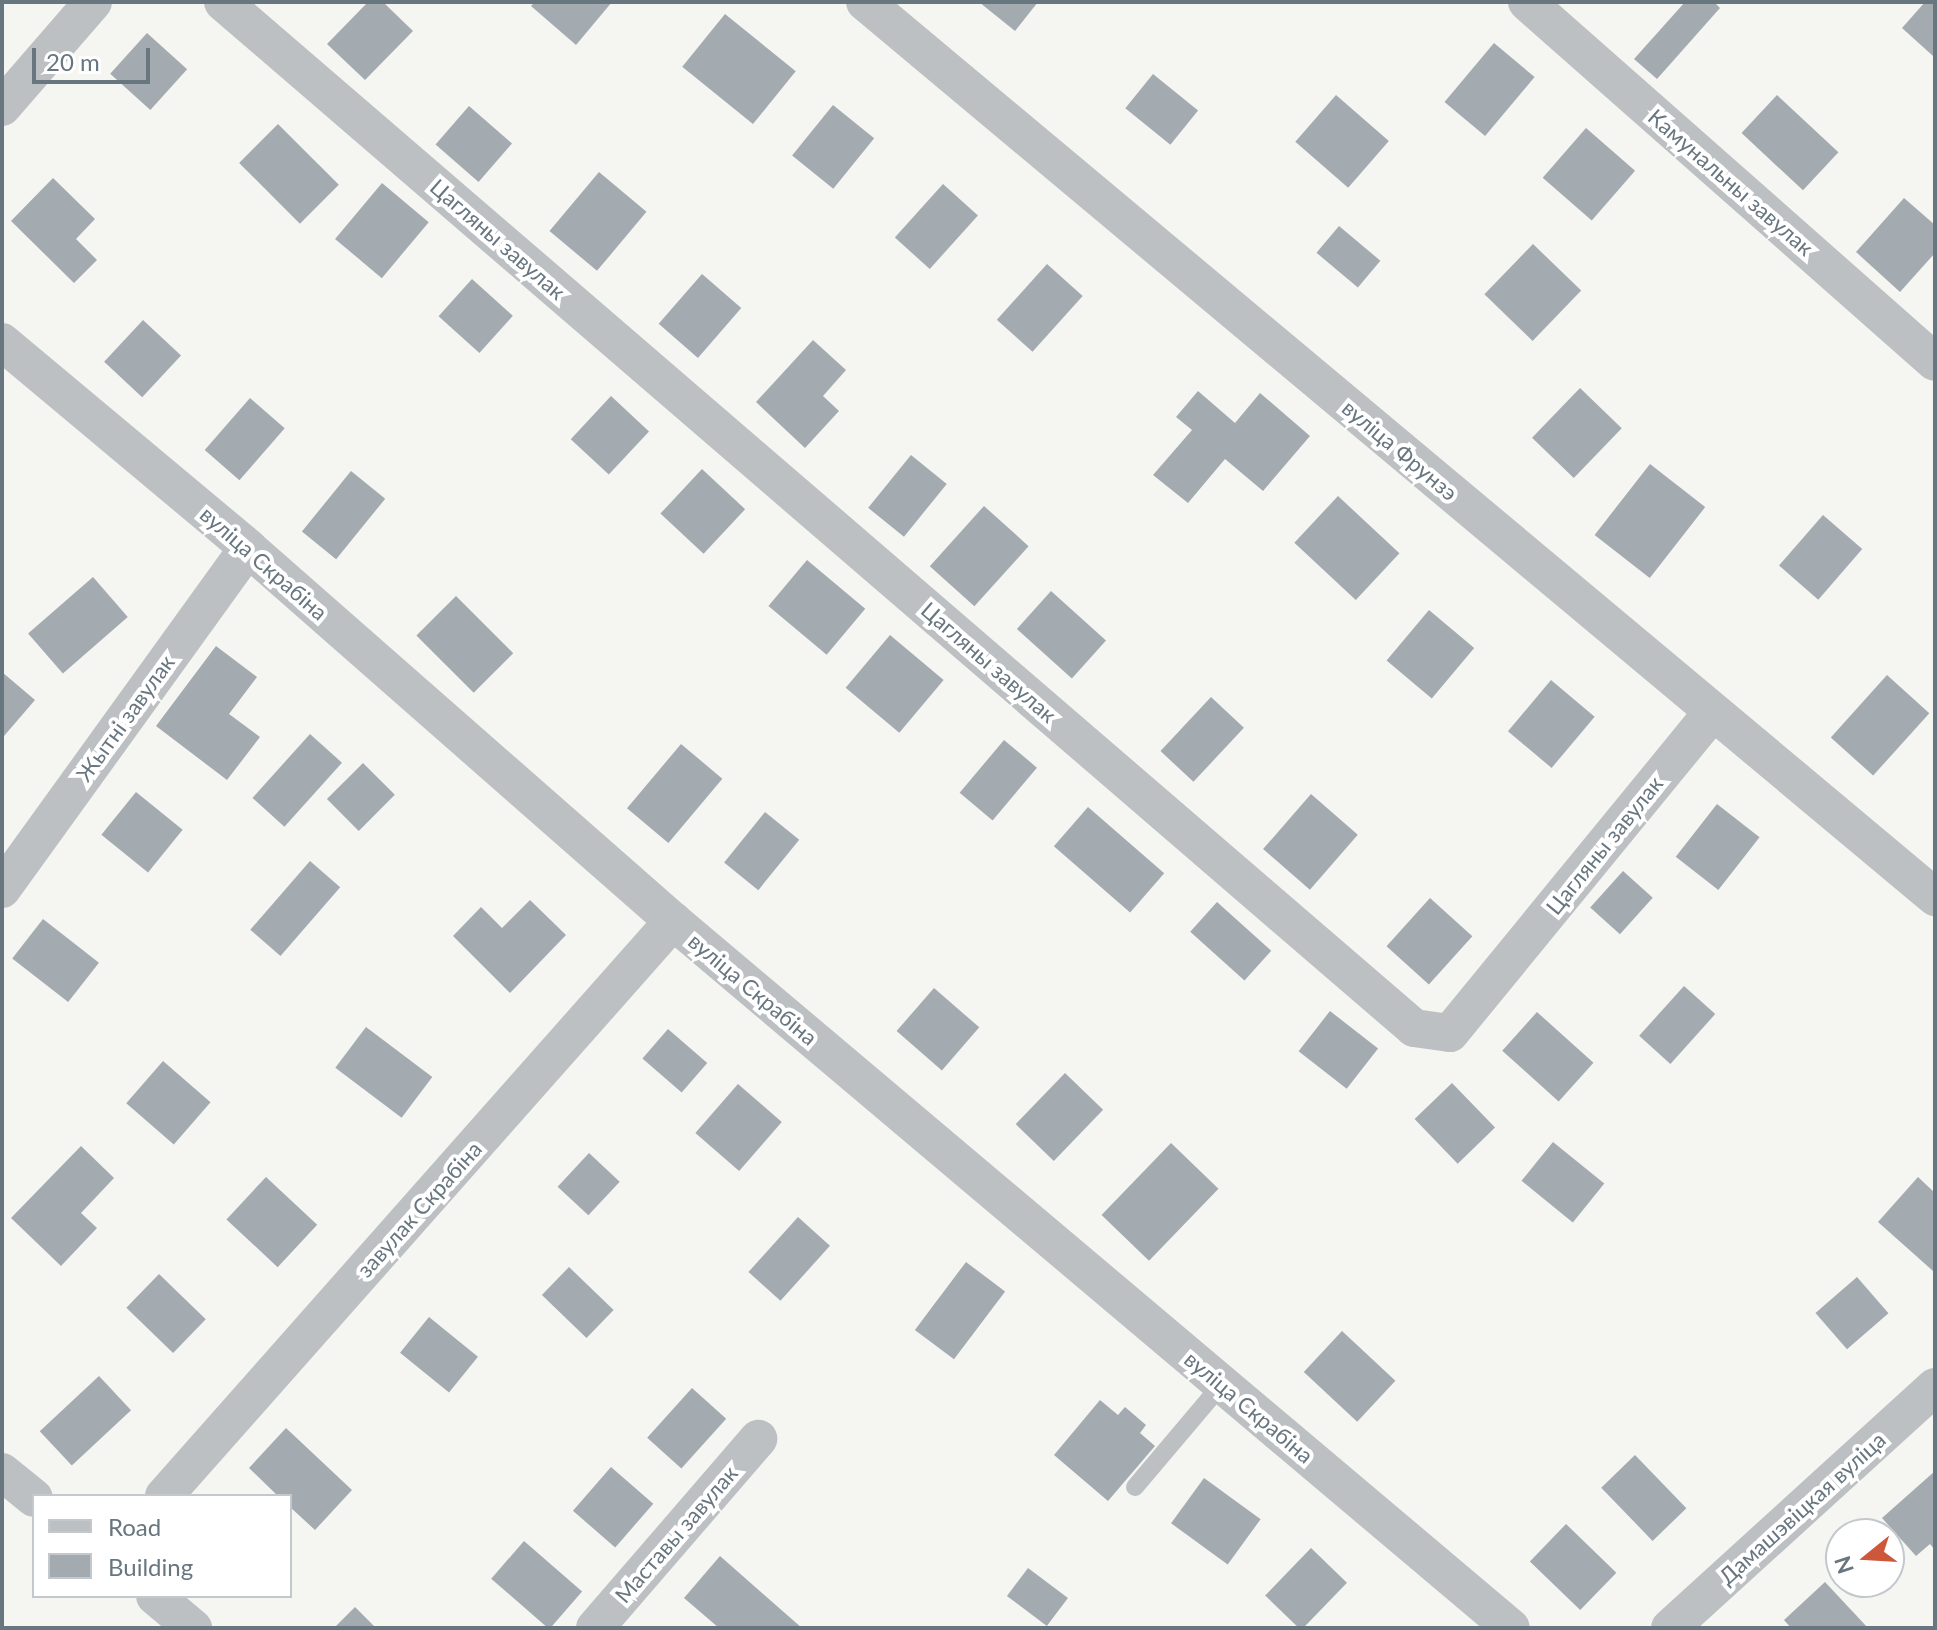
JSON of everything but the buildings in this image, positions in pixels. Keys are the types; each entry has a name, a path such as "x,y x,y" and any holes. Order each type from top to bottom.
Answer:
{"street":[{"path":"2,107 93,2"},
{"name":"Цагляны завулак","path":"223,2 1414,1028 1450,1033 1713,712"},
{"name":"вуліца Фрунзэ","path":"865,2 1935,897"},
{"name":"Камунальны завулак","path":"1527,2 1935,362"},
{"name":"вуліца Скрабіна","path":"2,342 248,548 673,921 1511,1628"},
{"name":"Жытні завулак","path":"2,889 248,548"},
{"name":"завулак Скрабіна","path":"166,1494 673,921"},
{"name":"Дамашэвіцкая вуліца","path":"1670,1628 1935,1387"},
{"name":"Маставы завулак","path":"595,1628 758,1439"},
{"path":"2,1472 32,1496"},
{"path":"157,1598 193,1628"}],"lane":[{"path":"1135,1487 1222,1384"}]}
